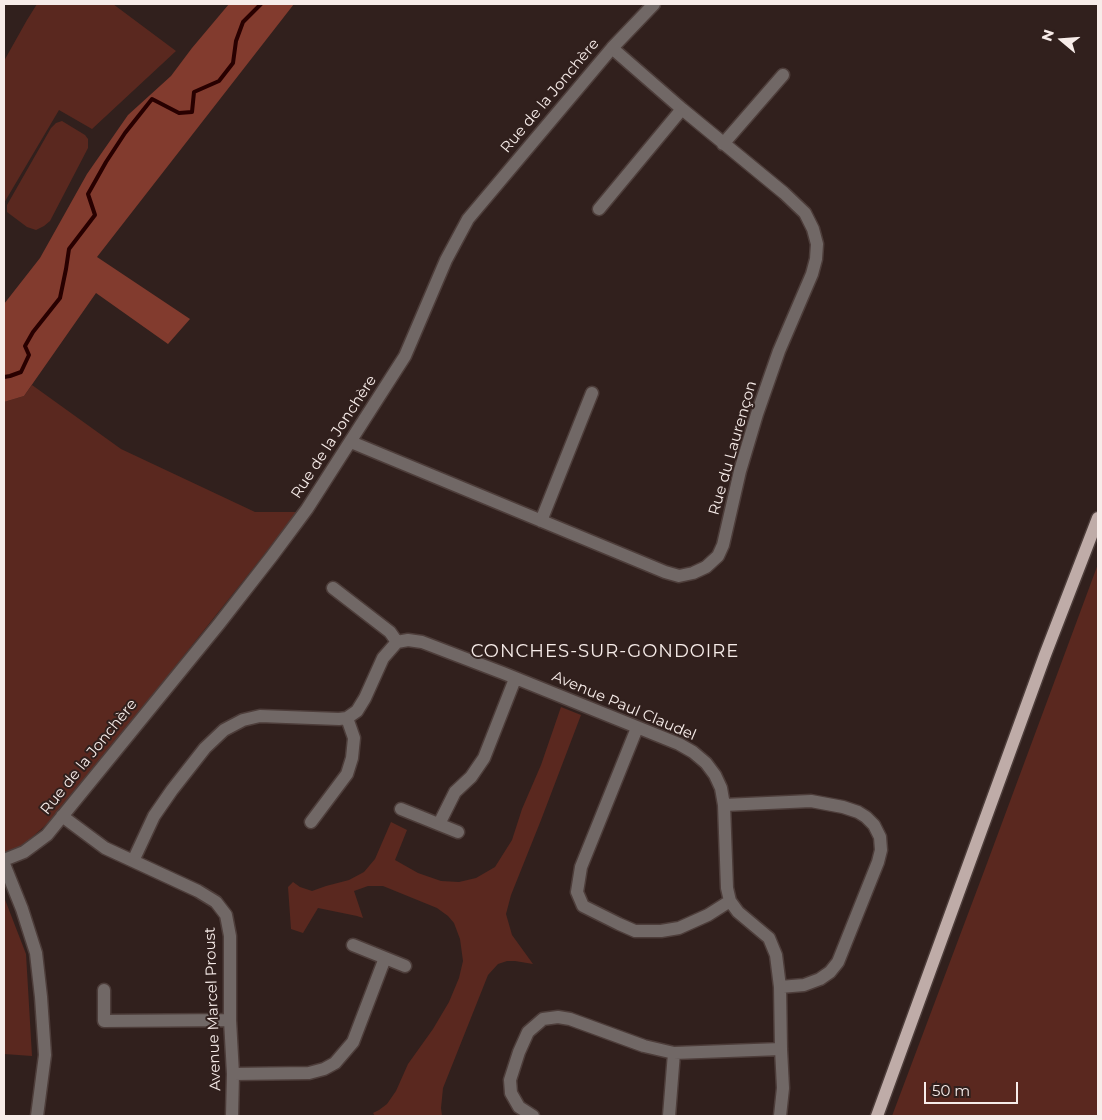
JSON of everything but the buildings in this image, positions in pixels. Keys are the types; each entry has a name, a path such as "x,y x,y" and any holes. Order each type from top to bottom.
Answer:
{"main road":[{"path":"877,1116 1045,655 1098,518"}],"street":[{"name":"Rue de la Jonchère","path":"4,860 24,852 46,835 219,624 278,548 307,509 405,356 446,260 468,219 612,48 654,4"},
{"name":"Rue du Laurençon","path":"351,442 665,572 679,576 693,573 706,567 718,556 726,533 740,471 757,414 779,351 812,274 817,244 813,229 805,213 784,193 723,144 612,48"},
{"path":"723,144 783,75"},
{"path":"599,209 682,109"},
{"path":"540,521 592,393"},
{"path":"133,861 154,816 172,790 205,748 224,730 243,720 260,716 339,719 347,718 357,711 383,658 397,642 390,632 333,588"},
{"name":"Avenue Paul Claudel","path":"397,642 408,640 422,642 678,744 693,752 706,763 722,788 727,888 730,901"},
{"path":"439,824 456,792 471,777 484,758 515,678"},
{"path":"311,822 347,774 352,758 354,738 347,718"},
{"path":"637,728 581,867 577,892 583,906 635,930 661,931 680,928 708,915 730,901 738,912 769,938 776,955 780,987 783,1088 780,1116"},
{"path":"724,805 810,801 844,807 866,817 874,825 880,837 881,850 878,862 838,962 830,972 820,979 804,985 780,987"},
{"path":"401,808 458,832"},
{"name":"Avenue Marcel Proust","path":"62,816 105,848 198,891 216,902 226,916 230,936 232,1116"},
{"path":"4,864 22,909 36,953 45,1056 37,1116"},
{"path":"353,945 405,966"},
{"path":"233,1074 309,1073 324,1070 336,1063 353,1042 385,958"},
{"path":"104,990 104,1021 230,1020"},
{"path":"533,1116 519,1107 511,1093 510,1080 528,1032 543,1019 558,1017 570,1019 644,1046 674,1053 781,1049"},
{"path":"669,1116 674,1053"}],"shaded area":[{"path":"37,4 113,4 176,51 92,129 59,110 4,203 4,61"},
{"path":"229,4 294,4 97,257 190,319 168,344 96,293 24,396 4,402 4,304 40,258 87,174 128,115 171,76"},
{"path":"62,121 85,135 88,139 88,148 50,221 36,230 27,227 7,212 7,205 51,128 56,123"},
{"path":"32,385 121,449 255,512 298,512 57,815 20,848 4,857 4,402 24,396"},
{"path":"1098,564 1098,1116 892,1116 986,866"},
{"path":"561,707 581,715 511,895 506,914 512,935 533,964 507,961 498,964 488,975 443,1088 442,1116 375,1116 373,1113 387,1104 396,1091 408,1064 433,1029 449,1002 459,978 463,961 460,939 454,923 437,908 383,886 368,886 354,891 363,918 318,908 303,933 291,929 288,887 293,882 300,887 312,891 349,880 364,872 375,859 391,822 407,830 395,860 418,873 441,881 459,882 476,878 495,867 512,840"},
{"path":"4,897 26,954 32,1056 4,1054"}],"waterway":[{"path":"4,377 21,372 29,355 25,346 33,332 60,298 69,249 95,215 88,194 125,133 152,99 179,113 192,112 194,92 219,81 233,63 236,41 243,22 261,4"}],"district":[{"name":"CONCHES-SUR-GONDOIRE","path":"605,652"}]}
